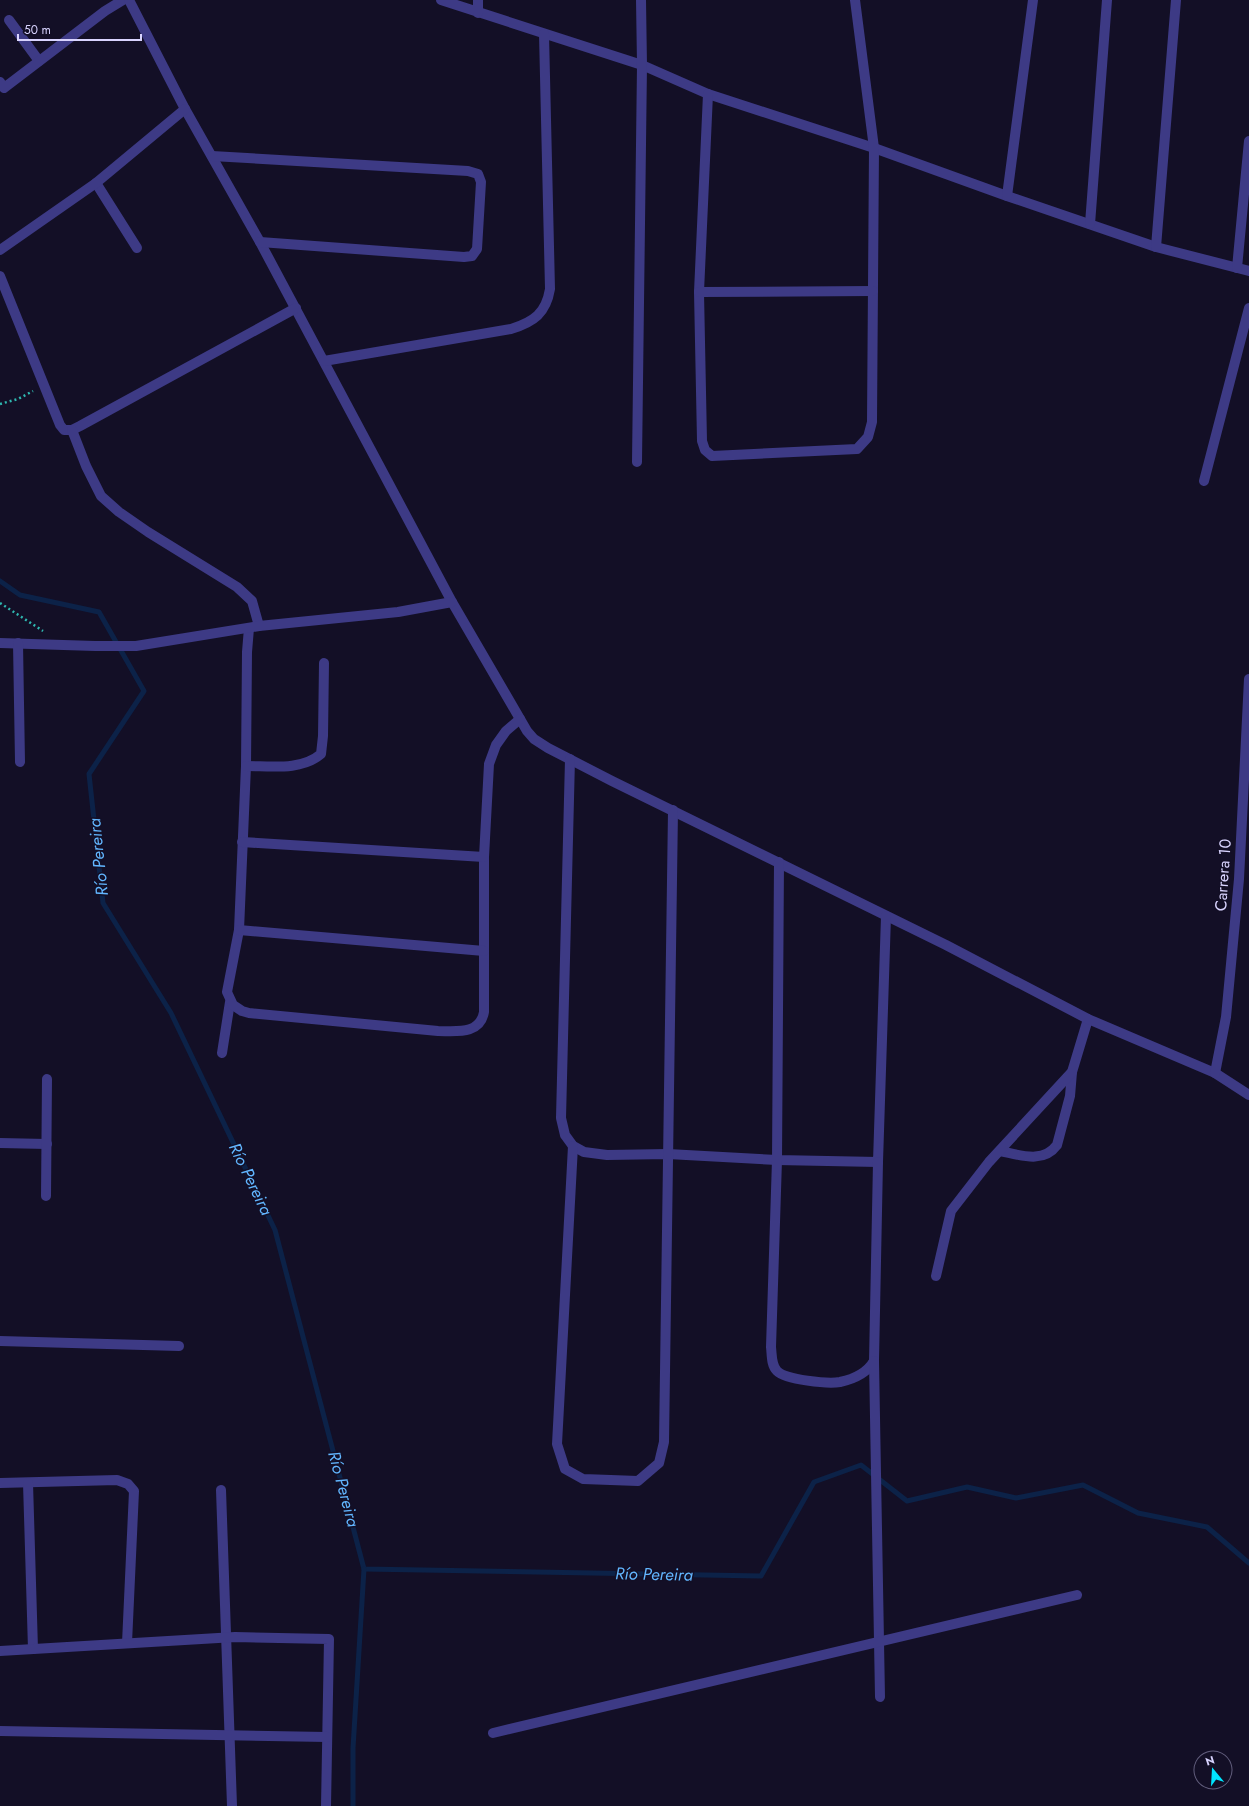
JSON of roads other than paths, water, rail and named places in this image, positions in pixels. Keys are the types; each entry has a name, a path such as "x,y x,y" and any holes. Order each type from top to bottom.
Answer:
{"street":[{"path":"0,82 4,88 105,11 123,0"},
{"path":"129,0 185,109 296,308 452,602 520,719 534,739 570,759 779,862 1088,1019 1215,1073 1249,1095"},
{"path":"441,0 642,65 708,94 874,148 1007,196 1156,247 1249,271"},
{"path":"478,0 478,13"},
{"path":"637,462 642,65 641,0"},
{"path":"708,94 699,292 702,441 705,450 712,456 857,449 868,437 872,422 874,148 855,0"},
{"path":"1007,196 1033,0"},
{"path":"1090,224 1107,0"},
{"path":"1156,247 1176,0"},
{"path":"9,20 39,61"},
{"path":"324,361 511,329 532,320 543,310 548,300 550,289 544,34"},
{"path":"0,250 96,184 185,109"},
{"path":"1237,268 1249,141"},
{"path":"212,156 468,171 478,174 481,182 477,249 472,256 260,242"},
{"path":"96,184 137,248"},
{"path":"0,276 60,425 64,430 72,430 296,308"},
{"path":"699,292 873,292"},
{"path":"1204,481 1249,308"},
{"path":"72,430 86,466 101,496 119,512 148,532 237,587 252,601 254,627 247,652 246,766 239,930 228,992 230,1002 222,1053"},
{"path":"0,643 136,646 254,627 398,612 452,602"},
{"path":"18,643 20,762"},
{"path":"246,766 294,765 307,762 321,754 323,736 324,663"},
{"name":"Carrera 10","path":"1215,1073 1226,1017 1239,879 1249,679"},
{"path":"230,1002 236,1008 249,1014 438,1031 466,1031 478,1026 483,1018 484,857 489,764 496,745 506,731 520,719"},
{"path":"570,759 561,1118 565,1135 573,1146 584,1152 607,1155 668,1154 777,1160 878,1162"},
{"path":"573,1146 558,1444 565,1469 584,1479 638,1482 660,1463 664,1442 673,810"},
{"path":"242,842 484,857"},
{"path":"779,862 777,1160 771,1324 773,1364 776,1370 784,1376 796,1380 839,1382 860,1375 869,1370 874,1361"},
{"path":"880,1697 874,1361 878,1162 886,916"},
{"path":"239,930 484,951"},
{"path":"1000,1151 1037,1157 1048,1154 1057,1145 1070,1096 1072,1072 1088,1019"},
{"path":"936,1276 951,1211 989,1162 1072,1072"},
{"path":"46,1196 48,1079"},
{"path":"0,1143 47,1144"},
{"path":"0,1341 179,1346"},
{"path":"0,1483 117,1480 128,1484 134,1491 127,1643"},
{"path":"28,1483 33,1649"},
{"path":"221,1490 232,1806"},
{"path":"493,1733 879,1643 1076,1595"},
{"path":"0,1651 226,1637 329,1639 326,1806"},
{"path":"0,1731 229,1734 327,1737"}],"waterway":[{"name":"Río Pereira","path":"0,581 20,595 99,612 144,691 89,774 103,903 171,1013 275,1230 364,1569 761,1576 814,1482 861,1465 907,1501 967,1487 1016,1498 1083,1485 1138,1513 1207,1527 1249,1563"},
{"path":"353,1806 353,1748 364,1569"}]}
